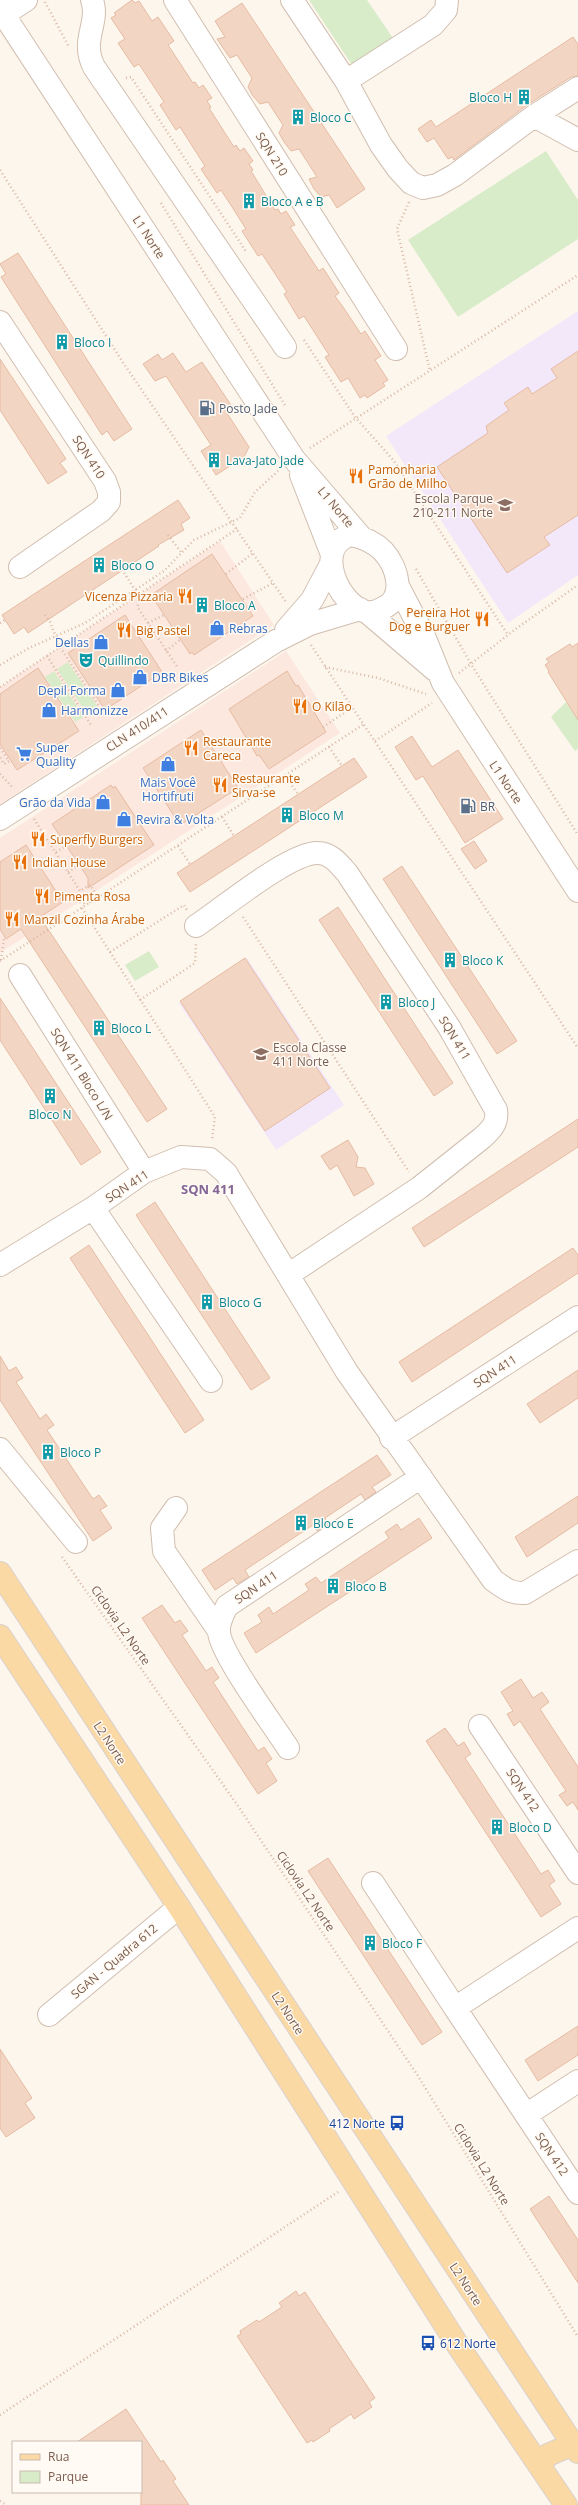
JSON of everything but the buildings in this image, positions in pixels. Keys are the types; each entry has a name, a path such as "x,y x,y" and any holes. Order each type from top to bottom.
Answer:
{"main road":[{"name":"L2 Norte","path":"0,1573 118,1755 575,2448"},
{"path":"0,1636 179,1907 459,2348 507,2421 540,2465 566,2505"},
{"path":"84,1763 90,1755 104,1753 118,1755"},
{"path":"540,2465 548,2455 575,2448"}],"street":[{"path":"1,12 26,0"},
{"path":"92,0 93,17 88,44 94,67 294,342"},
{"name":"SQN 210","path":"175,0 396,349"},
{"path":"292,0 346,81 381,145 410,183 423,188 437,185 455,175 534,116 578,88"},
{"path":"346,81 433,25 446,10 447,0"},
{"name":"L1 Norte","path":"1,12 296,458 361,537"},
{"path":"534,116 578,140"},
{"name":"SQN 410","path":"0,322 105,481 109,492 109,502 101,511 20,567"},
{"name":"L1 Norte","path":"296,458 318,514 331,558"},
{"path":"351,535 361,537 383,551 396,570 398,586 396,597 388,606 377,611 363,611 344,594 331,558 341,538 351,535"},
{"name":"CLN 410/411","path":"0,819 276,641 298,624 315,595 331,558"},
{"name":"L1 Norte","path":"398,586 424,636 447,674 479,742 578,891"},
{"name":"L1 Norte","path":"363,611 447,674"},
{"name":"CLN 410/411","path":"298,624 363,611"},
{"name":"SQN 411","path":"196,926 289,861 307,854 319,853 329,855 347,873 449,1027 492,1100 497,1119 492,1129 482,1138 419,1188 288,1275"},
{"name":"SQN 411 Bloco L/N","path":"20,975 144,1172"},
{"name":"SQN 411","path":"0,1265 93,1208 144,1172 181,1157 210,1159"},
{"path":"210,1159 226,1173 317,1326 392,1438 494,1580 505,1590 516,1594 525,1593 576,1567"},
{"name":"SQN 411","path":"93,1208 210,1381"},
{"name":"SQN 411","path":"392,1438 578,1317"},
{"path":"0,1449 68,1549"},
{"name":"SQN 411","path":"219,1631 221,1618 228,1606 421,1477"},
{"path":"176,1508 162,1528 164,1551 219,1631 225,1651 288,1748"},
{"name":"SQN 412","path":"480,1726 578,1873"},
{"name":"SQN 412","path":"373,1882 578,2193"},
{"name":"SGAN - Quadra 612","path":"49,2015 179,1907"},
{"path":"456,2008 578,1928"},
{"path":"526,2115 578,2081"}],"path":[{"path":"44,0 73,54"},
{"path":"123,74 127,80 131,77 250,257"},
{"path":"0,170 122,361 233,522 326,667 578,1048"},
{"path":"416,185 397,229 430,371"},
{"path":"158,198 290,414"},
{"path":"0,666 29,648 85,624 135,591 171,566 182,552 201,536 233,522 243,514 259,487 296,458 355,418 578,275"},
{"path":"294,342 355,418 394,461 508,635"},
{"path":"296,458 306,441"},
{"path":"296,458 315,454"},
{"path":"0,687 237,529"},
{"path":"168,535 182,552"},
{"path":"226,574 253,553"},
{"path":"412,564 471,664 578,836"},
{"path":"120,566 138,595 138,608 178,668"},
{"path":"243,600 273,583"},
{"path":"447,674 471,664 508,635 578,585"},
{"path":"45,615 60,647 105,715"},
{"path":"148,623 164,615"},
{"path":"0,623 5,620"},
{"path":"166,651 180,640"},
{"path":"47,656 91,724"},
{"path":"326,667 378,678 426,694"},
{"path":"375,740 432,703"},
{"path":"323,727 353,707"},
{"path":"0,960 99,898 364,724"},
{"path":"329,747 342,766"},
{"path":"0,748 9,761 4,764 0,757"},
{"path":"0,774 17,793"},
{"path":"285,776 298,794"},
{"path":"33,817 80,892 90,885 99,898"},
{"path":"222,817 234,836"},
{"path":"56,852 66,846"},
{"path":"178,846 190,864"},
{"path":"68,872 79,865"},
{"path":"60,898 84,903 88,900 90,903"},
{"path":"233,901 419,1188"},
{"path":"110,952 184,905 196,926 195,963 140,1000"},
{"path":"82,908 215,1117 210,1159"},
{"path":"0,960 4,939"},
{"name":"Ciclovia L2 Norte","path":"68,1549 410,2063 578,2337"},
{"path":"0,2414 340,2190"},
{"path":"0,2501 6,2505"}],"shaded area":[{"name":"Escola Parque 210-211 Norte","path":"578,311 578,575 508,623 386,436"},
{"path":"220,541 274,625 0,804 0,687"},
{"path":"286,651 340,733 0,953 0,838"},
{"name":"Escola Classe 411 Norte","path":"247,958 344,1105 276,1150 179,1003"}],"green space":[{"path":"309,0 367,0 395,41 354,68"},
{"path":"546,151 578,200 578,239 458,317 408,240"},
{"path":"68,662 98,707 87,714 57,669"},
{"path":"54,671 84,717 75,722 45,677"},
{"path":"566,702 578,720 578,749 575,751 551,717"},
{"path":"149,951 159,967 135,981 125,965"}],"place":[{"name":"Bloco H","path":"524,97"},
{"name":"Bloco C","path":"298,117"},
{"name":"Bloco A e B","path":"249,201"},
{"name":"Bloco I","path":"62,342"},
{"name":"Posto Jade","path":"207,408"},
{"name":"Lava-Jato Jade","path":"214,460"},
{"name":"Pamonharia Grão de Milho","path":"356,476"},
{"name":"Escola Parque 210-211 Norte","path":"505,505"},
{"name":"Bloco O","path":"99,565"},
{"name":"Vicenza Pizzaria","path":"185,596"},
{"name":"Bloco A","path":"202,605"},
{"name":"Pereira Hot Dog e Burguer","path":"482,619"},
{"name":"Rebras","path":"217,628"},
{"name":"Big Pastel","path":"124,630"},
{"name":"Dellas","path":"101,642"},
{"name":"Quillindo","path":"86,660"},
{"name":"DBR Bikes","path":"140,677"},
{"name":"Depil Forma","path":"118,690"},
{"name":"O Kilão","path":"300,706"},
{"name":"Harmonizze","path":"49,710"},
{"name":"Restaurante Careca","path":"191,748"},
{"name":"Super Quality","path":"24,754"},
{"name":"Mais Você Hortifruti","path":"168,764"},
{"name":"Restaurante Sirva-se","path":"220,785"},
{"name":"Grão da Vida","path":"103,802"},
{"name":"BR","path":"468,806"},
{"name":"Bloco M","path":"287,815"},
{"name":"Revira & Volta","path":"124,819"},
{"name":"Superfly Burgers","path":"38,839"},
{"name":"Indian House","path":"20,862"},
{"name":"Pimenta Rosa","path":"42,896"},
{"name":"Manzil Cozinha Árabe","path":"12,919"},
{"name":"Bloco K","path":"450,960"},
{"name":"Bloco J","path":"386,1002"},
{"name":"Bloco L","path":"99,1028"},
{"name":"Escola Classe 411 Norte","path":"261,1054"},
{"name":"Bloco N","path":"50,1096"},
{"name":"Bloco G","path":"207,1302"},
{"name":"Bloco P","path":"48,1452"},
{"name":"Bloco E","path":"301,1523"},
{"name":"Bloco B","path":"333,1586"},
{"name":"Bloco D","path":"497,1827"},
{"name":"Bloco F","path":"370,1943"},
{"name":"412 Norte","path":"397,2123"},
{"name":"612 Norte","path":"428,2343"}],"district":[{"name":"SQN 411","path":"208,1189"}]}
